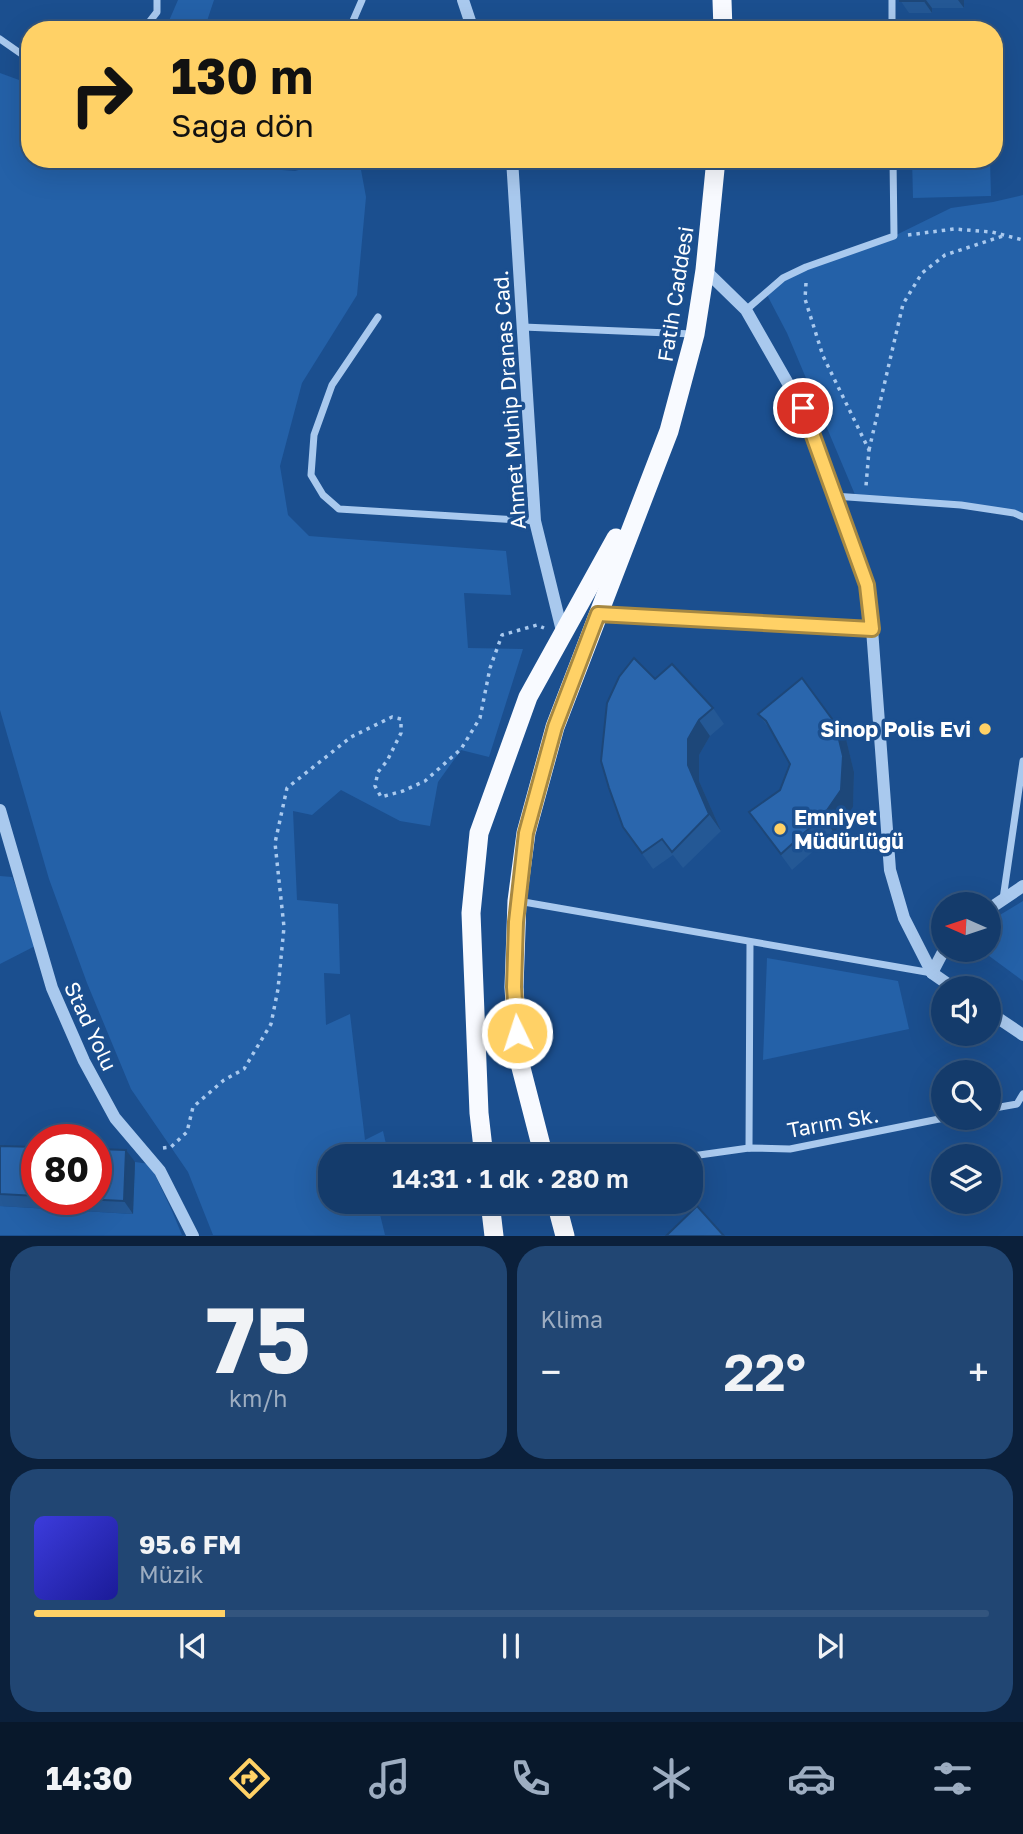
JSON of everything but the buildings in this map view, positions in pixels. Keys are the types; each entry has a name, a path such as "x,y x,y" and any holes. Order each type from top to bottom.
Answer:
{"highway":[{"path":"723,0 723,21"},
{"name":"Fatih Caddesi","path":"653,473 669,431 695,334 705,270 715,168"},
{"path":"541,1144 518,1056 514,987 517,901 526,833 555,727 653,473"},
{"path":"483,1144 471,912 480,833 528,697 653,473"},
{"path":"491,1214 494,1236"},
{"path":"559,1214 565,1236"}],"street":[{"path":"150,21 157,12 157,0"},
{"path":"353,21 362,0"},
{"path":"463,0 470,21"},
{"path":"892,0 892,21"},
{"path":"0,39 21,54"},
{"name":"Ahmet Muhip Dranas Cad.","path":"513,168 535,521 563,635"},
{"path":"746,310 783,278 806,267 894,236 893,168"},
{"path":"705,270 746,310 803,408 867,585 890,870 904,918 932,973"},
{"path":"378,317 332,385 314,435 312,475 323,495 339,509 535,521"},
{"path":"523,327 695,334"},
{"path":"834,496 961,505 1023,516"},
{"path":"598,614 872,629"},
{"path":"1003,899 1023,761"},
{"name":"Stad Yolu","path":"0,810 51,988 84,1061 115,1118 160,1171 193,1236"},
{"path":"1003,899 1023,886"},
{"path":"517,901 932,973 936,976"},
{"path":"750,943 750,1148"},
{"path":"932,973 938,962"},
{"path":"1001,1020 1023,1035"},
{"path":"1001,1107 1017,1104 1023,1094"},
{"name":"Tarım Sk.","path":"703,1155 750,1148 790,1149 931,1121"}],"path":[{"path":"894,236 954,229 992,232 1023,240"},
{"path":"866,498 869,450 903,304 922,273 945,255 1006,236"},
{"path":"806,267 805,299 823,356 869,450"},
{"path":"149,1158 159,1148 171,1147 187,1132 193,1107 224,1080 244,1069 271,1024 285,927 275,843 287,788 351,737 392,717 401,719 401,733 379,772 375,786 380,797 425,781 461,749 480,718 490,668 502,635 537,625 563,635"}],"shaded area":[{"path":"178,0 214,0 207,21 169,21"},
{"path":"0,73 21,81 21,168 269,168 295,171 306,168 361,168 366,197 357,295 302,383 280,466 288,515 309,536 506,551 511,595 464,593 468,648 523,649 489,757 461,750 438,782 430,826 400,821 341,790 312,815 293,811 297,900 338,904 340,974 324,973 326,1025 350,1014 365,1140 383,1131 386,1144 318,1144 318,1214 380,1214 385,1235 213,1235 188,1172 131,1089 87,983 49,879 0,710"},
{"path":"912,168 990,168 991,196 913,198"},
{"path":"1023,195 1023,515 856,497 787,333 766,293 783,278 894,236 951,208"},
{"path":"0,876 12,877 39,944 0,964"},
{"path":"1023,901 1023,981 997,962 1001,962 1001,914"},
{"path":"767,958 898,981 909,1029 763,1060"},
{"path":"135,1162 150,1164 182,1235 0,1235 0,1206 21,1207 21,1215 132,1214"}],"place":[{"name":"Sinop Polis Evi","path":"985,729"},
{"name":"Emniyet Müdürlüğü","path":"780,829"}],"route":[{"path":"517,1033 514,987 516,922 526,833 555,727 598,614 872,629 867,585 803,408"}]}
